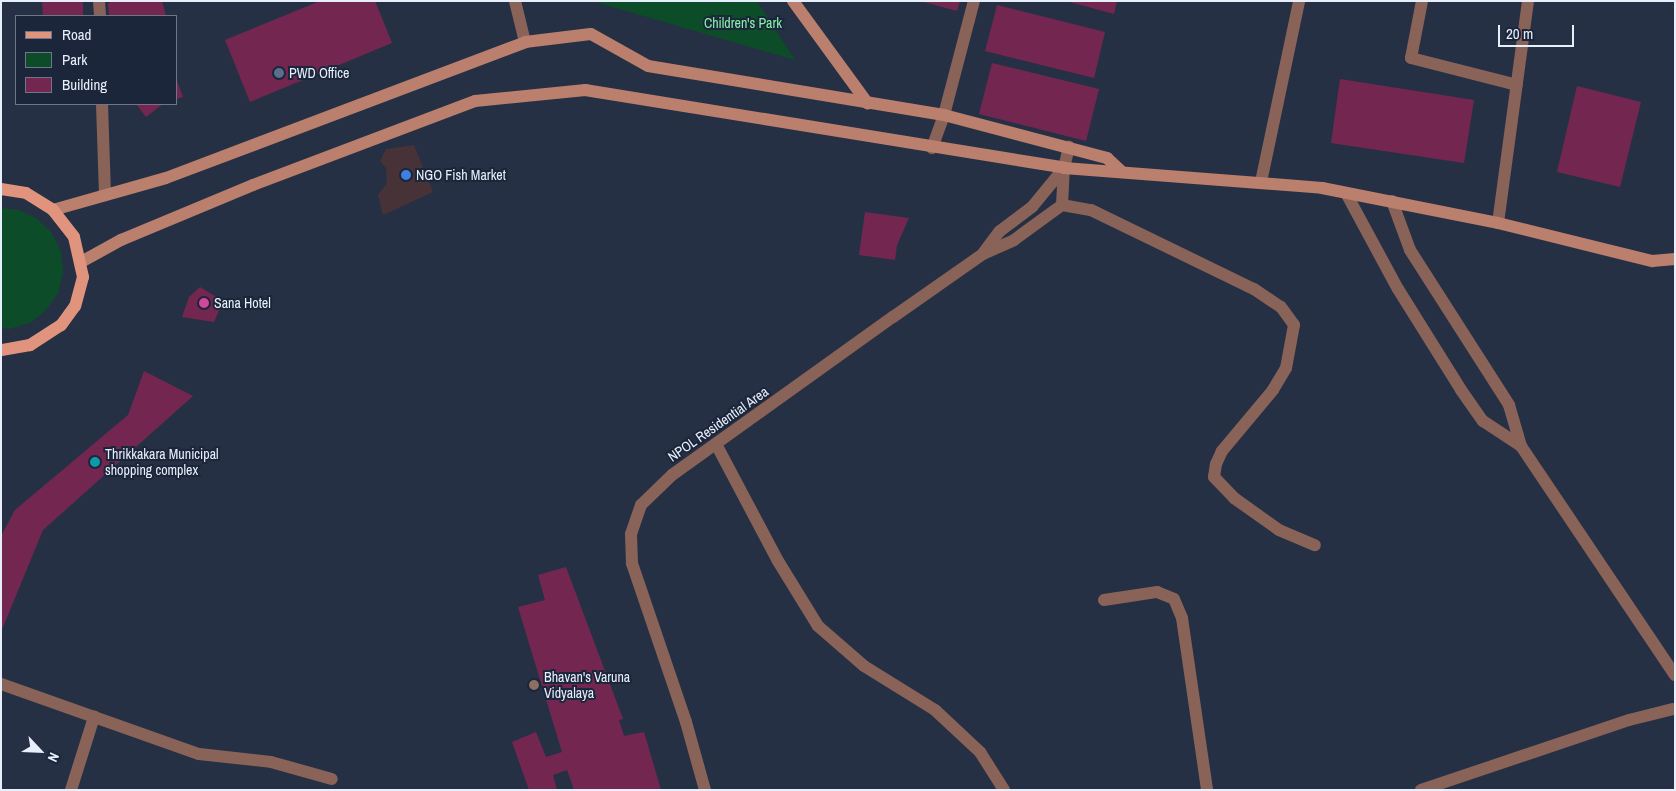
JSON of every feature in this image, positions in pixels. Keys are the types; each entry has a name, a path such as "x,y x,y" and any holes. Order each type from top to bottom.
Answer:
{"main road":[{"path":"794,1 868,104"},
{"path":"53,210 166,178 311,126 525,42 591,34 648,66 868,104 944,115 1069,146 1107,158 1121,171"},
{"path":"81,262 121,240 253,185 475,101 585,90 1064,168 1261,182 1346,193 1498,223 1652,261 1675,259"},
{"path":"1,189 26,193 53,210 74,236 83,277 75,306 61,325 30,345 1,350"}],"street":[{"path":"99,1 100,15"},
{"path":"515,1 525,42"},
{"path":"932,148 944,115 974,1"},
{"path":"1261,182 1299,1"},
{"path":"1422,1 1411,58 1517,86"},
{"path":"1498,223 1528,1"},
{"path":"102,105 105,195"},
{"path":"1069,146 1064,168 1062,205 1091,210 1254,289 1281,307 1294,325 1286,368 1273,390 1222,451 1216,464 1214,477 1239,502 1279,530 1314,545"},
{"path":"983,254 1000,231 1032,207 1064,168"},
{"path":"1346,193 1398,289 1461,390 1483,421 1521,446"},
{"path":"1392,202 1410,250 1509,405 1521,446 1675,675"},
{"name":"NPOL Residential Area","path":"705,790 686,722 632,564 631,534 641,505 672,475 983,254 1014,240 1062,205"},
{"path":"716,444 778,560 818,626 864,666 935,710 980,752 1004,790"},
{"path":"1104,600 1157,592 1174,600 1182,618 1207,790"},
{"path":"1,684 199,754 271,762 332,779"},
{"path":"1420,790 1629,720 1674,707"},
{"path":"71,790 94,717"}],"shaded area":[{"name":"NGO Fish Market","path":"414,145 433,192 383,215 378,195 387,183 386,168 380,161 386,149"}],"green space":[{"name":"Children's Park","path":"592,1 757,1 795,60"},
{"path":"1,208 19,210 36,218 51,232 61,251 63,272 58,293 46,310 30,323 9,329 1,328"}],"building":[{"path":"42,1 83,1 83,15 43,15"},
{"path":"115,1 162,1 166,15 109,15 108,3"},
{"name":"PWD Office","path":"320,1 375,1 392,43 250,102 225,40"},
{"path":"920,1 960,1 957,11"},
{"path":"1066,1 1117,1 1114,14"},
{"path":"997,5 1105,32 1094,78 985,51"},
{"path":"992,63 1099,89 1086,141 979,114"},
{"path":"1340,79 1474,100 1464,163 1331,143"},
{"path":"178,83 183,97 178,98"},
{"path":"1577,86 1641,102 1620,187 1557,172"},
{"path":"137,105 162,105 146,117"},
{"path":"865,212 909,218 897,245 895,260 859,255"},
{"name":"Sana Hotel","path":"200,287 223,301 214,322 182,317 189,297"},
{"name":"Thrikkakara Municipal shopping complex","path":"144,371 193,396 43,530 1,632 1,536 15,510 128,415"},
{"path":"566,567 623,719 619,720 624,736 644,732 661,790 574,790 567,770 553,775 557,790 529,790 512,742 536,732 546,757 562,752 518,607 545,600 538,575"}],"place":[{"name":"PWD Office","path":"279,73"},
{"name":"NGO Fish Market","path":"406,175"},
{"name":"Sana Hotel","path":"204,303"},
{"name":"Thrikkakara Municipal shopping complex","path":"95,462"},
{"name":"Bhavan's Varuna Vidyalaya","path":"534,685"}]}
